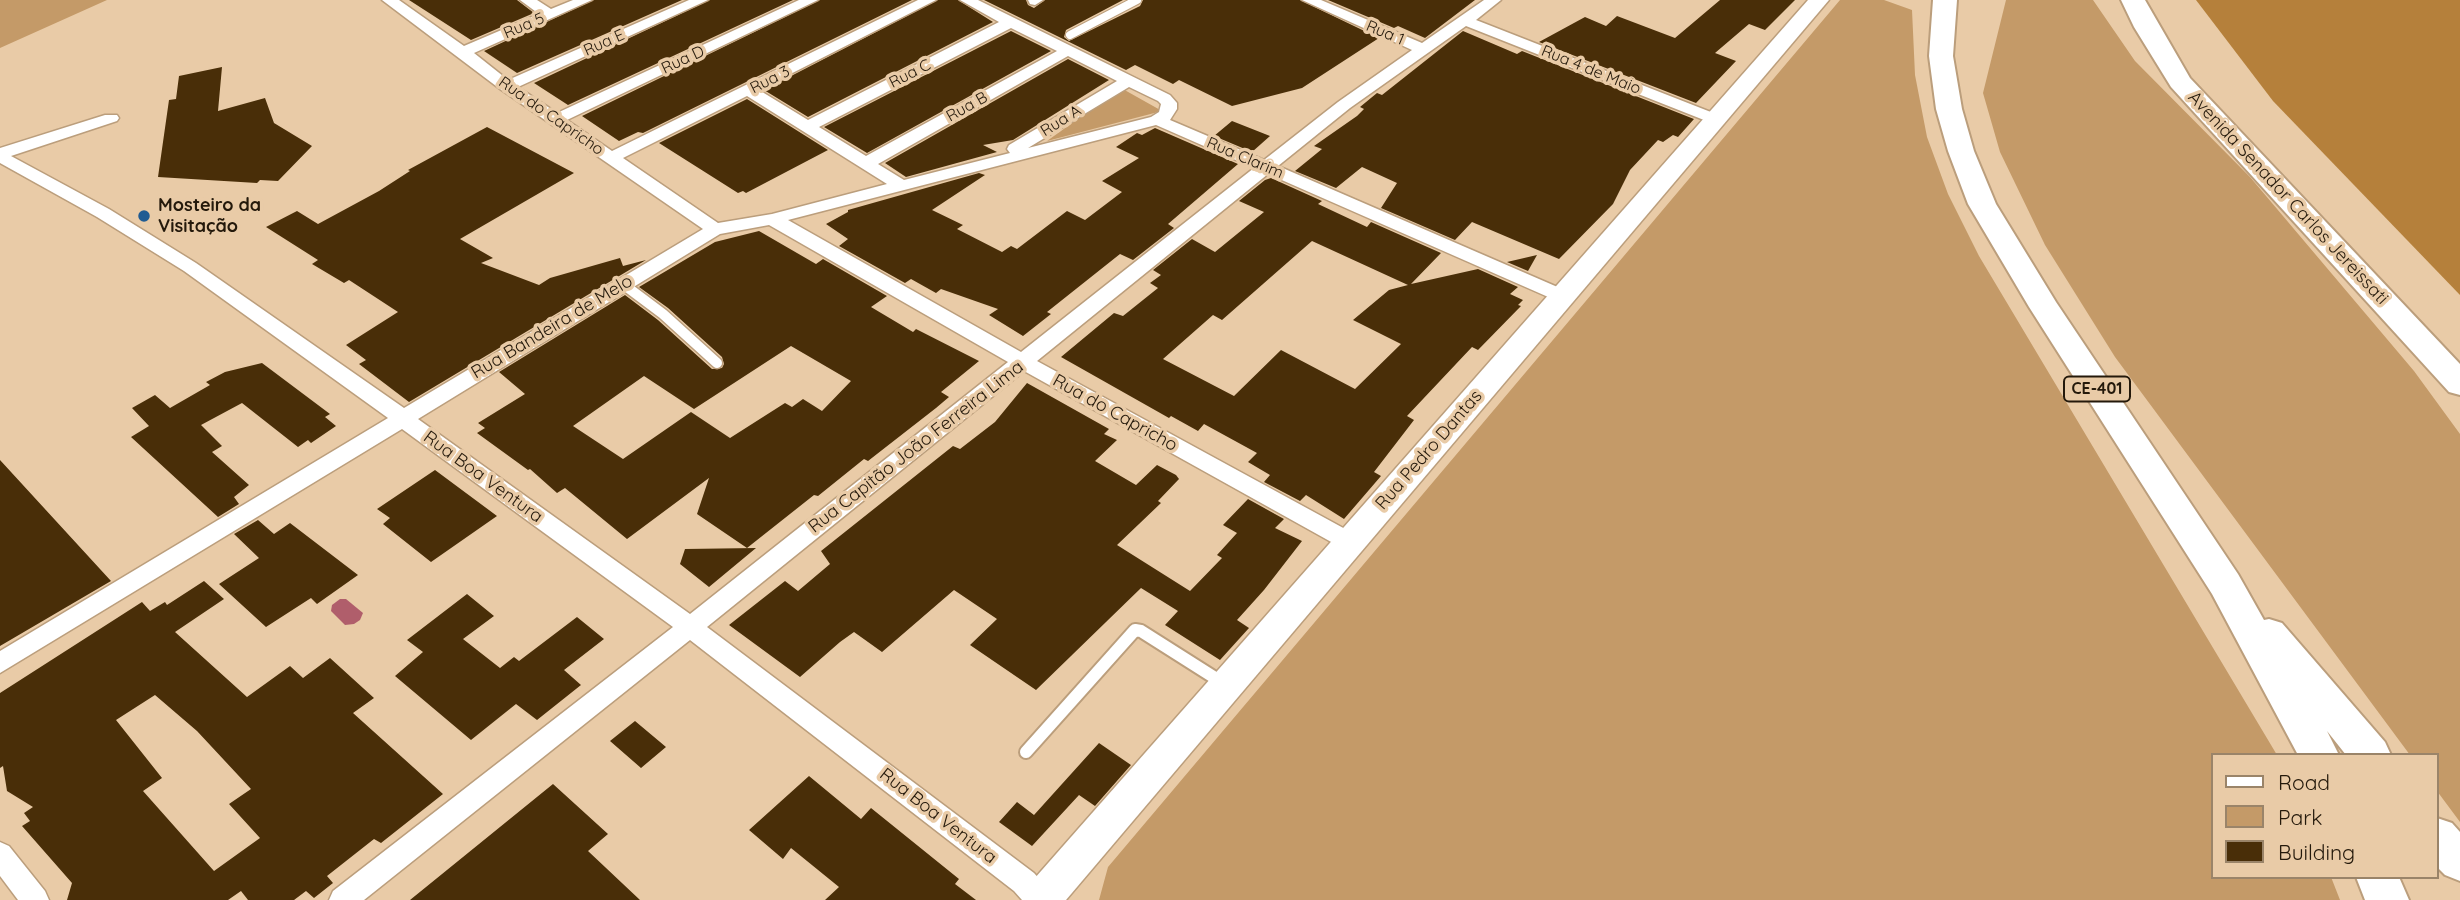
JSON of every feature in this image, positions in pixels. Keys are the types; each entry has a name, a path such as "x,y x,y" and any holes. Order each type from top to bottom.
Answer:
{"main road":[{"name":"Rua Pedro Dantas","path":"1040,900 1819,0"},
{"path":"1944,12 1964,0"},
{"path":"2113,0 2167,62 2180,82"},
{"name":"Avenida Senador Carlos Jereissati","path":"2133,0 2146,27 2180,82 2460,384"},
{"name":"CE-401","path":"1944,12 1941,56 1949,109 1961,151 1982,204 2044,307 2225,584 2318,753"},
{"path":"2225,584 2369,753"},
{"path":"2439,839 2460,861"},
{"path":"2378,879 2387,900"}],"street":[{"name":"Rua do Capricho","path":"389,0 506,86 715,229"},
{"path":"527,0 550,15"},
{"name":"Rua 5","path":"463,52 585,0"},
{"name":"Rua E","path":"506,86 701,0"},
{"name":"Rua D","path":"555,120 811,0"},
{"name":"Rua 3","path":"610,158 929,0"},
{"path":"967,0 1010,22 1068,43 1126,81 1164,98 1169,103 1166,115 1157,120"},
{"name":"Rua 1","path":"1309,0 1423,49"},
{"name":"Rua Capitão João Ferreira Lima","path":"342,900 690,627 1344,105 1494,0"},
{"name":"Rua 4 de Maio","path":"1466,21 1715,119"},
{"name":"Rua C","path":"809,126 1010,22"},
{"name":"Rua B","path":"868,162 1068,43"},
{"name":"Rua A","path":"996,160 1126,81"},
{"path":"748,90 868,162 900,185"},
{"name":"Rua Boa Ventura","path":"111,118 0,154 4,159 103,213 190,267 402,419 690,627 1024,882 1040,900"},
{"name":"Rua Clarim","path":"1157,120 1562,296"},
{"name":"Rua Bandeira de Melo","path":"0,663 715,229 772,219 1157,120"},
{"name":"Rua do Capricho","path":"772,219 1023,362 1350,542"},
{"path":"0,855 35,900"}],"lane":[{"path":"1068,43 1137,0"},
{"path":"623,284 663,314 717,363"},
{"path":"1026,752 1135,630 1142,631 1225,684"}],"green space":[{"path":"0,0 107,0 0,48"},
{"path":"1840,0 1884,0 1912,10 1915,75 1927,137 1948,194 1979,256 2276,753 2212,753 2212,879 2332,879 2340,900 1099,900 1108,867"},
{"path":"2006,0 2093,0 2135,61 2250,177 2414,371 2460,434 2460,822 2439,794 2439,753 2409,753 2115,357 2045,245 2000,152 1983,93"},
{"path":"1121,88 1162,111 1047,141"}],"shaded area":[{"path":"2196,0 2460,0 2460,295 2273,101"},
{"path":"340,599 346,599 363,613 360,620 345,625 331,611 332,605"}],"building":[{"path":"409,0 517,0 534,13 471,40"},
{"path":"594,0 682,0 517,73 484,51"},
{"path":"710,0 793,0 568,105 534,83"},
{"path":"820,0 912,0 643,133 638,132 619,141 582,116"},
{"path":"938,0 958,0 993,22 808,117 764,90"},
{"path":"984,0 1026,0 1028,5 1034,8 1045,0 1123,0 1066,30 1064,37 1069,41 1140,6 1143,0 1300,0 1379,38 1302,88 1232,106 1179,80 1173,84 1135,65 1126,70"},
{"path":"1328,0 1475,0 1425,38"},
{"path":"1720,0 1795,0 1765,30 1749,24 1715,53 1736,61 1696,103 1539,42 1585,17 1606,26 1617,16 1675,38"},
{"path":"1011,31 1051,51 867,153 824,127"},
{"path":"1463,31 1517,54 1522,51 1694,119 1678,137 1673,135 1663,142 1658,140 1630,170 1613,204 1559,259 1472,222 1455,240 1381,208 1397,183 1362,167 1336,188 1295,171 1322,149 1314,146 1357,116 1364,109 1360,107 1377,93 1382,95"},
{"path":"1068,59 1109,80 1013,140 983,145 997,152 906,177 885,163"},
{"path":"222,67 218,111 265,98 274,123 312,146 278,181 260,180 257,183 158,177 169,100 176,99 179,76"},
{"path":"747,99 828,150 746,193 738,193 659,143"},
{"path":"1232,121 1270,136 1252,152 1214,136"},
{"path":"487,127 574,173 460,239 493,258 481,263 539,285 550,278 620,258 623,266 646,260 409,402 359,364 366,360 346,345 398,312 349,280 344,283 312,264 318,260 266,227 297,211 318,224"},
{"path":"1155,128 1238,164 1168,224 1174,228 1133,260 1120,254 1047,312 1051,314 1023,336 989,315 998,309 941,289 936,293 911,279 905,283 839,246 848,239 826,224 848,210 979,173 985,175 932,210 963,225 957,229 1002,252 1011,246 1017,249 1067,211 1085,220 1122,192 1102,181 1139,158 1116,147 1137,133 1142,135"},
{"path":"1271,178 1322,201 1318,204 1367,227 1371,222 1441,253 1411,284 1478,269 1518,287 1510,294 1523,300 1518,305 1521,306 1478,350 1472,347 1407,416 1414,420 1374,472 1381,476 1344,519 1306,495 1300,501 1264,482 1270,475 1248,462 1257,453 1204,424 1198,431 1171,416 1169,418 1061,357 1114,313 1123,316 1158,288 1150,283 1161,275 1153,270 1192,239 1215,252 1264,212 1239,201","holes":["1312,241 1408,285 1389,290 1353,320 1401,344 1355,389 1281,350 1234,396 1163,359 1213,315 1222,320"]},
{"path":"759,231 816,264 823,259 887,296 871,307 913,332 916,329 979,361 941,392 949,397 936,408 868,461 864,459 818,496 814,495 747,548 697,514 709,478 627,539 565,488 557,493 530,469 477,433 485,428 478,423 525,394 499,372 625,295 658,320 712,369 722,368 722,357 668,308 639,287 715,242","holes":["791,346 851,381 822,411 803,399 792,407 785,403 730,438 691,412 623,459 573,426 644,376 694,409"]},
{"path":"1537,255 1528,271 1507,262"},
{"path":"262,363 330,414 325,417 336,426 311,443 308,440 298,447 242,403 201,425 222,446 212,452 249,485 234,497 239,504 218,517 131,437 149,426 132,408 155,395 170,408 210,385 206,382 225,372"},
{"path":"1027,383 1109,429 1104,434 1117,440 1095,461 1136,485 1157,465 1176,475 1179,479 1158,501 1161,503 1117,545 1190,591 1222,558 1217,555 1237,533 1223,525 1248,499 1284,519 1275,528 1302,541 1237,620 1249,628 1220,660 1165,625 1178,611 1141,588 1036,690 970,645 997,619 954,590 882,652 854,632 800,677 729,625 785,581 798,591 830,564 821,551 953,446 960,449 995,422"},
{"path":"0,460 111,581 0,646"},
{"path":"435,470 497,516 431,562 383,524 390,518 377,509"},
{"path":"258,520 274,534 290,523 358,575 317,604 311,598 266,627 219,584 259,558 234,534"},
{"path":"756,548 709,587 680,564 685,549"},
{"path":"204,581 224,599 175,632 247,697 290,666 303,678 330,658 374,698 353,713 443,794 381,843 374,839 327,876 333,883 314,898 306,891 294,900 248,900 241,891 228,900 67,900 72,883 22,826 30,821 24,813 33,807 7,791 3,766 0,768 0,693 142,602 150,611 165,602 167,605","holes":["155,695 197,731 251,789 229,804 260,838 214,871 143,791 162,778 116,720"]},
{"path":"467,594 494,616 463,639 500,668 514,657 519,661 577,617 604,639 564,670 581,685 537,720 516,704 471,740 395,676 423,652 407,640"},
{"path":"635,721 666,747 641,768 610,741"},
{"path":"1099,743 1131,765 1095,806 1079,795 1032,846 999,822 1017,802 1034,815"},
{"path":"809,776 861,819 871,808 959,879 955,884 976,900 825,900 839,887 791,848 783,859 749,830"},
{"path":"553,784 608,834 588,851 640,900 410,900"}],"place":[{"name":"Mosteiro da Visitação","path":"144,216"}]}
